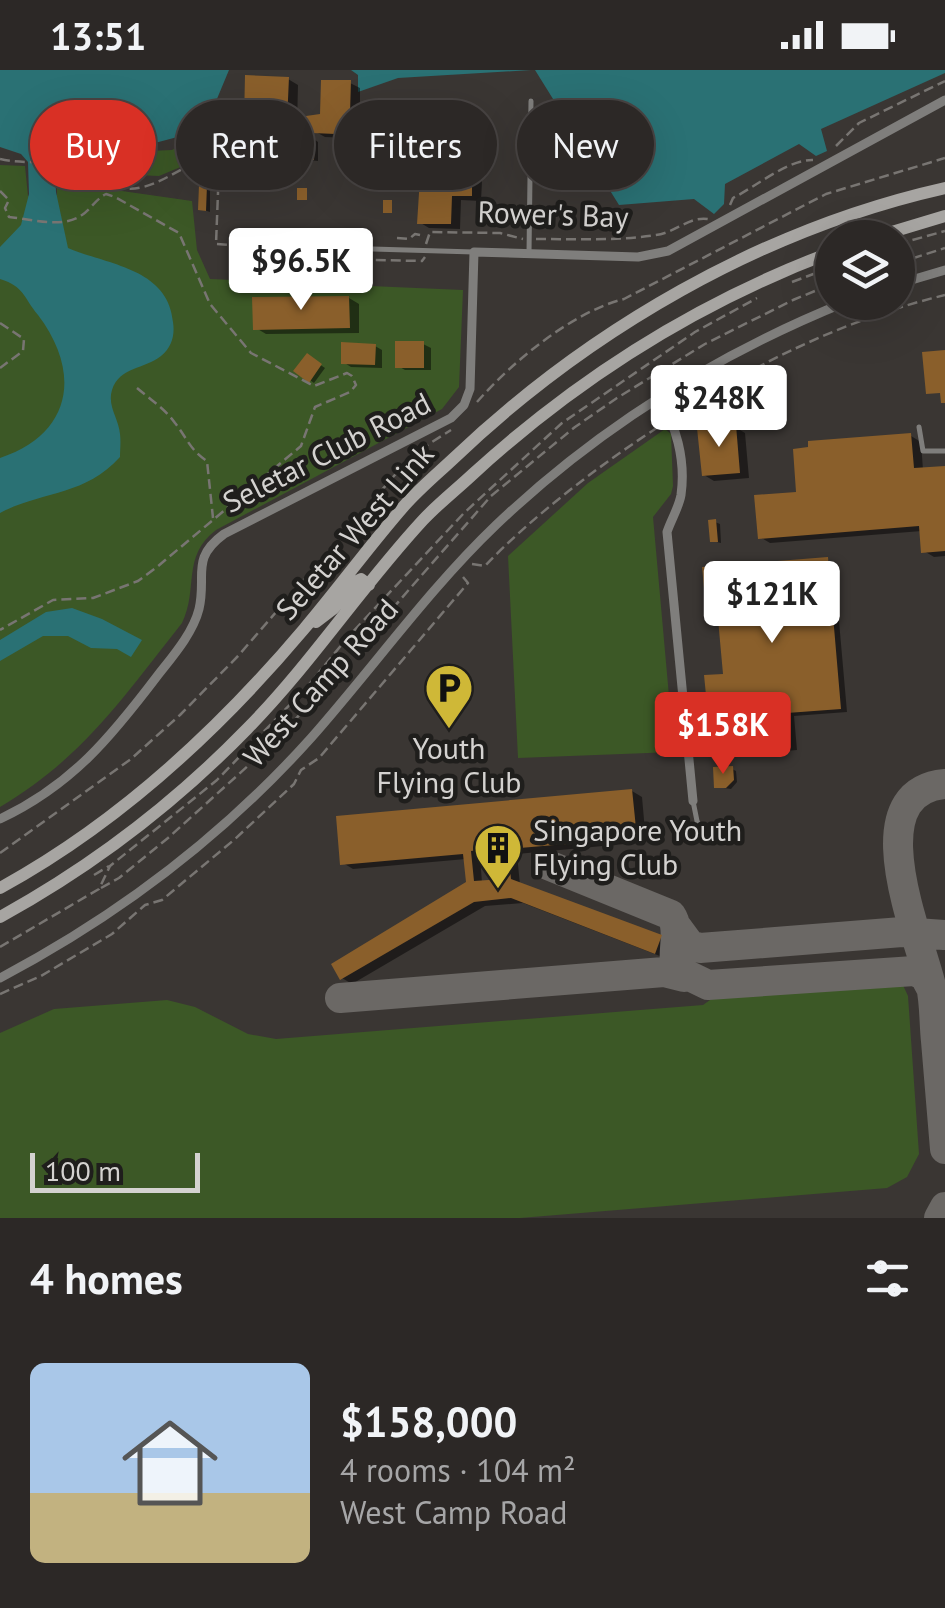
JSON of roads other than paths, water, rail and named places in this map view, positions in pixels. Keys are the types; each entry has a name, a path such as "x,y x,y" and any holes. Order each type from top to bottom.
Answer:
{"main road":[{"name":"Seletar West Link","path":"0,888 104,820 169,768 230,710 302,632 406,503 484,429 573,359 649,309 766,248 945,188"},
{"path":"915,225 945,216"},
{"name":"Seletar West Link","path":"0,917 71,875 186,787 248,728 424,520 543,412 658,335 730,295 815,259"},
{"path":"302,632 333,609 357,580 370,586"}],"street":[{"path":"474,252 638,257 668,251 945,100"},
{"name":"Seletar Club Road","path":"0,819 51,792 80,768 110,738 161,672 199,609 200,569 210,544 450,418 464,406 470,389 474,252"},
{"path":"915,279 945,270"},
{"name":"West Camp Road","path":"0,978 110,914 182,861 309,740 383,650 494,527 606,433 658,396 757,340 815,315"},
{"path":"658,396 676,429 681,498 667,532 693,800"}],"lane":[{"path":"530,190 530,253"},
{"path":"240,245 474,252"},
{"path":"919,427 923,452 945,450"},
{"path":"693,800 696,821 708,840"}],"water":[{"path":"0,70 229,70 216,100 176,100 176,137 156,143 156,100 30,100 30,190 56,190 68,248 134,271 160,290 169,304 173,336 161,356 115,382 111,402 120,434 120,457 77,486 0,513 0,458 42,434 55,418 64,379 61,358 38,315 19,289 0,279 0,247 21,225 29,194 28,162 21,154 0,147"},
{"path":"351,70 531,70 398,78 358,92 358,75"},
{"path":"535,70 945,70 821,129 827,151 816,156 799,144 725,184 724,204 714,214 694,199 619,205 610,190 654,190 654,100 554,100"},
{"path":"72,608 142,640 131,657 117,649 91,648 68,636 43,636 0,661 0,640 46,612"}],"place":[{"name":"Youth Flying Club","path":"449,730"},
{"name":"Singapore Youth Flying Club","path":"498,890"}]}
